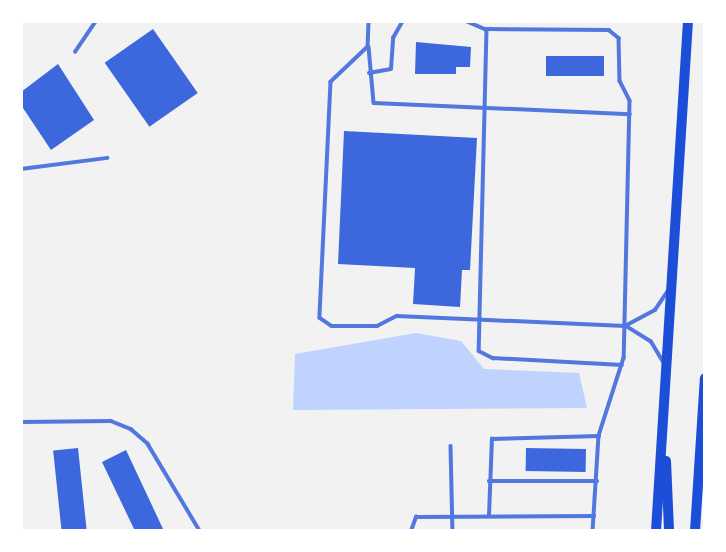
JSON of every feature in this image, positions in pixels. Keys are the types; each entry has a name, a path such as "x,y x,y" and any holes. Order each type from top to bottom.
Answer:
{"main road":[{"path":"656,531 688,21"},
{"path":"695,531 705,378"},
{"path":"664,402 669,531"}],"lane":[{"path":"75,52 96,21"},
{"path":"369,21 369,73 374,103 486,110 630,114"},
{"path":"369,73 391,69 393,38 403,21"},
{"path":"466,21 486,29 616,33 630,114 625,326 622,365 599,436 593,531"},
{"path":"486,29 486,110 478,320 480,351 493,358 622,365"},
{"path":"369,47 331,82 320,318 332,326 377,326 397,316 625,326 651,342 666,367"},
{"path":"21,169 107,158"},
{"path":"625,326 655,310 671,286"},
{"path":"21,422 111,421 131,429 148,444 200,531"},
{"path":"489,516 490,442 498,435 599,436"},
{"path":"451,446 453,531"},
{"path":"489,481 597,481"},
{"path":"411,531 416,517 594,516"}],"water":[{"path":"416,333 461,341 484,369 579,373 587,408 293,410 295,354"}],"building":[{"path":"153,29 198,93 149,127 105,63"},
{"path":"416,42 471,47 470,67 456,67 456,74 415,74"},
{"path":"546,56 604,56 604,76 546,76"},
{"path":"58,64 94,120 51,150 21,105 21,92"},
{"path":"344,131 477,138 470,270 462,270 460,307 413,304 415,268 338,264"},
{"path":"78,448 87,531 62,531 53,451"},
{"path":"526,448 586,449 586,472 526,471"},
{"path":"126,450 164,531 135,531 102,462"}]}
